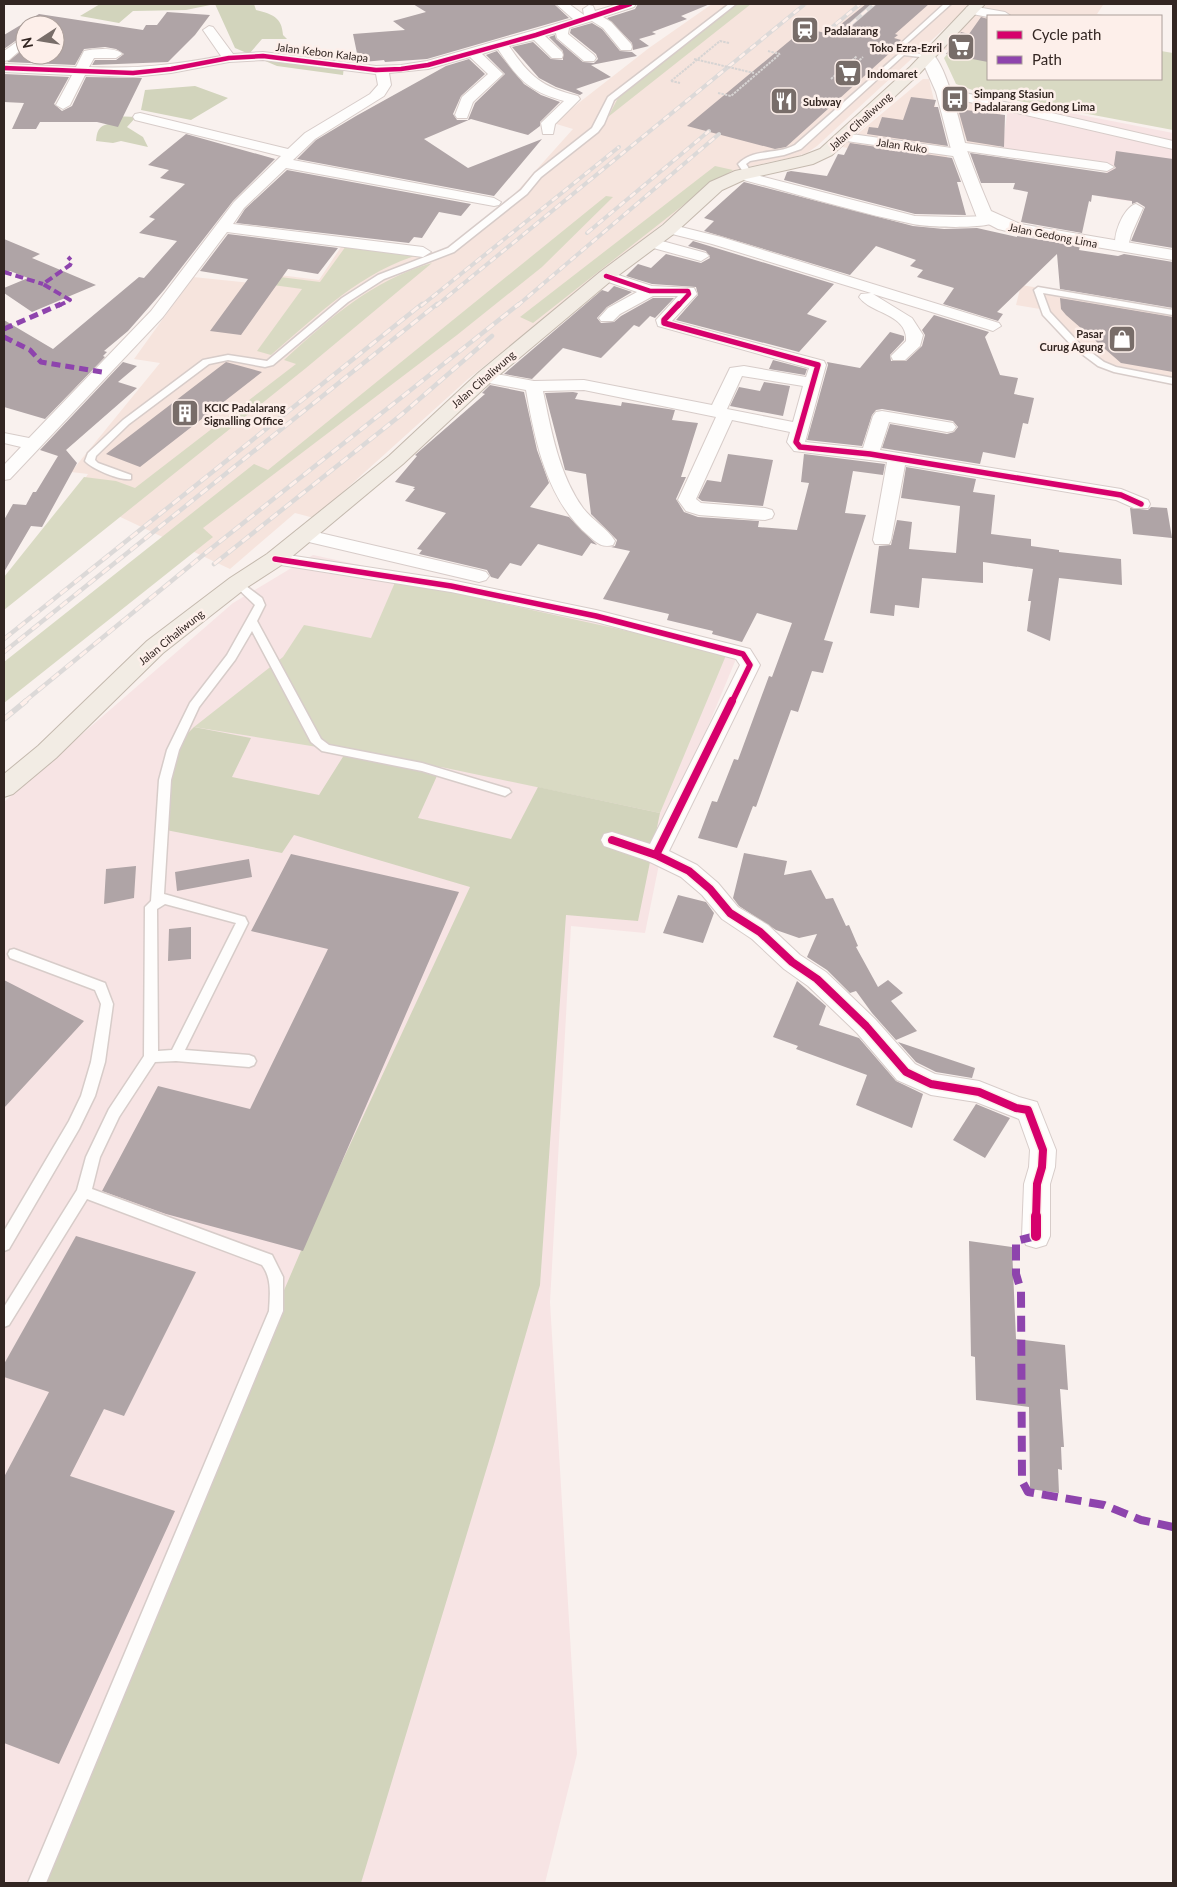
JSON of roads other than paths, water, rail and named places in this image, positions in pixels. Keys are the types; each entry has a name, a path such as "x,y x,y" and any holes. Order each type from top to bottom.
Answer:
{"highway":[{"name":"Jalan Cihaliwung","path":"4,788 47,752 155,647 238,584 275,559 396,460 484,377 606,276 668,229 716,186 744,174 807,160 826,152 928,56 975,7"}],"street":[{"path":"562,4 589,14 607,25 626,47"},
{"name":"Jalan Kebon Kalapa","path":"4,68 144,73 229,58 264,56 382,70 428,65 536,35 562,27 589,14 630,4"},
{"path":"975,7 1002,15"},
{"path":"562,27 562,35 589,58"},
{"path":"209,30 229,58"},
{"path":"536,35 557,55"},
{"path":"502,45 521,74 550,93 574,99 548,124 548,131"},
{"path":"4,57 15,48"},
{"path":"462,115 467,100 496,74 472,52"},
{"path":"63,105 90,54 116,54"},
{"name":"Jalan Gedong Lima","path":"928,56 944,92 959,149 983,214 992,220 1019,229 1173,255"},
{"path":"4,475 157,314 224,227 239,204 310,136 384,89 386,84 382,70"},
{"path":"944,92 1173,144"},
{"path":"140,117 197,130 287,158 494,202"},
{"path":"183,140 197,130"},
{"name":"Jalan Ruko","path":"844,137 1107,167"},
{"path":"744,174 916,220 955,222 992,220"},
{"path":"1122,247 1123,235 1136,208"},
{"path":"224,227 423,252"},
{"path":"668,229 716,240 803,266 992,326"},
{"path":"651,242 700,256"},
{"path":"803,266 864,296 909,324 916,340 912,346 899,356"},
{"path":"606,276 650,291 686,290 689,292 666,318 664,323 818,365 814,383 798,428 796,442 800,447 870,454 1121,495 1141,504"},
{"path":"607,318 614,311 650,291"},
{"path":"766,514 699,510 693,507 687,500 736,372 744,371 814,383"},
{"path":"484,377 534,386 584,385 798,428"},
{"path":"534,386 540,426 554,467 566,494 592,530 606,541"},
{"path":"870,454 882,416 947,427"},
{"path":"4,438 33,444"},
{"path":"882,540 897,459"},
{"path":"303,535 516,585"},
{"path":"275,559 451,586 596,616 743,654 750,665 656,854"},
{"path":"612,840 656,854 689,871 710,890 730,913 760,932 792,962 817,979 866,1026 897,1064 906,1072 938,1086 979,1092 1028,1110 1042,1150 1042,1167 1037,1184 1036,1236"}],"lane":[{"path":"128,477 95,466 90,461 91,455 126,422 206,362 218,357 240,357 265,364 270,362 345,300 373,282 451,250 524,192 538,175 595,130 600,124 611,98 733,4"},
{"path":"744,174 742,164 748,159 795,150 900,55 948,4"},
{"path":"904,49 928,56"},
{"path":"1173,312 1038,290 1046,313 1077,346 1101,364 1114,369 1173,381"},
{"path":"157,902 165,780 174,750 194,706 232,657 260,605 238,584"},
{"path":"252,621 317,742 326,748 422,767 506,792"},
{"path":"4,1320 84,1192 93,1157 114,1113 151,1057 151,907 163,899 241,920 242,923 176,1056"},
{"path":"4,1244 74,1125 88,1096 98,1062 107,1004 100,988 14,954"},
{"path":"151,1057 176,1056 249,1061"},
{"path":"36,1883 276,1311 278,1290 274,1268 267,1260 84,1192"}],"railway":[{"path":"436,306 805,4"},
{"path":"825,33 860,4"},
{"path":"851,24 874,4"},
{"path":"587,233 709,131"},
{"path":"517,306 719,134"},
{"path":"421,306 619,147"},
{"path":"4,639 422,304"},
{"path":"4,652 437,304"},
{"path":"24,702 208,551 519,304"},
{"path":"214,564 401,415 492,336"},
{"path":"4,719 26,701"}],"place":[{"name":"Padalarang","path":"805,30"},
{"name":"Toko Ezra-Ezril","path":"961,47"},
{"name":"Indomaret","path":"848,73"},
{"name":"Simpang Stasiun Padalarang Gedong Lima","path":"955,99"},
{"name":"Subway","path":"784,101"},
{"name":"Pasar Curug Agung","path":"1122,339"},
{"name":"KCIC Padalarang Signalling Office","path":"185,413"}]}
